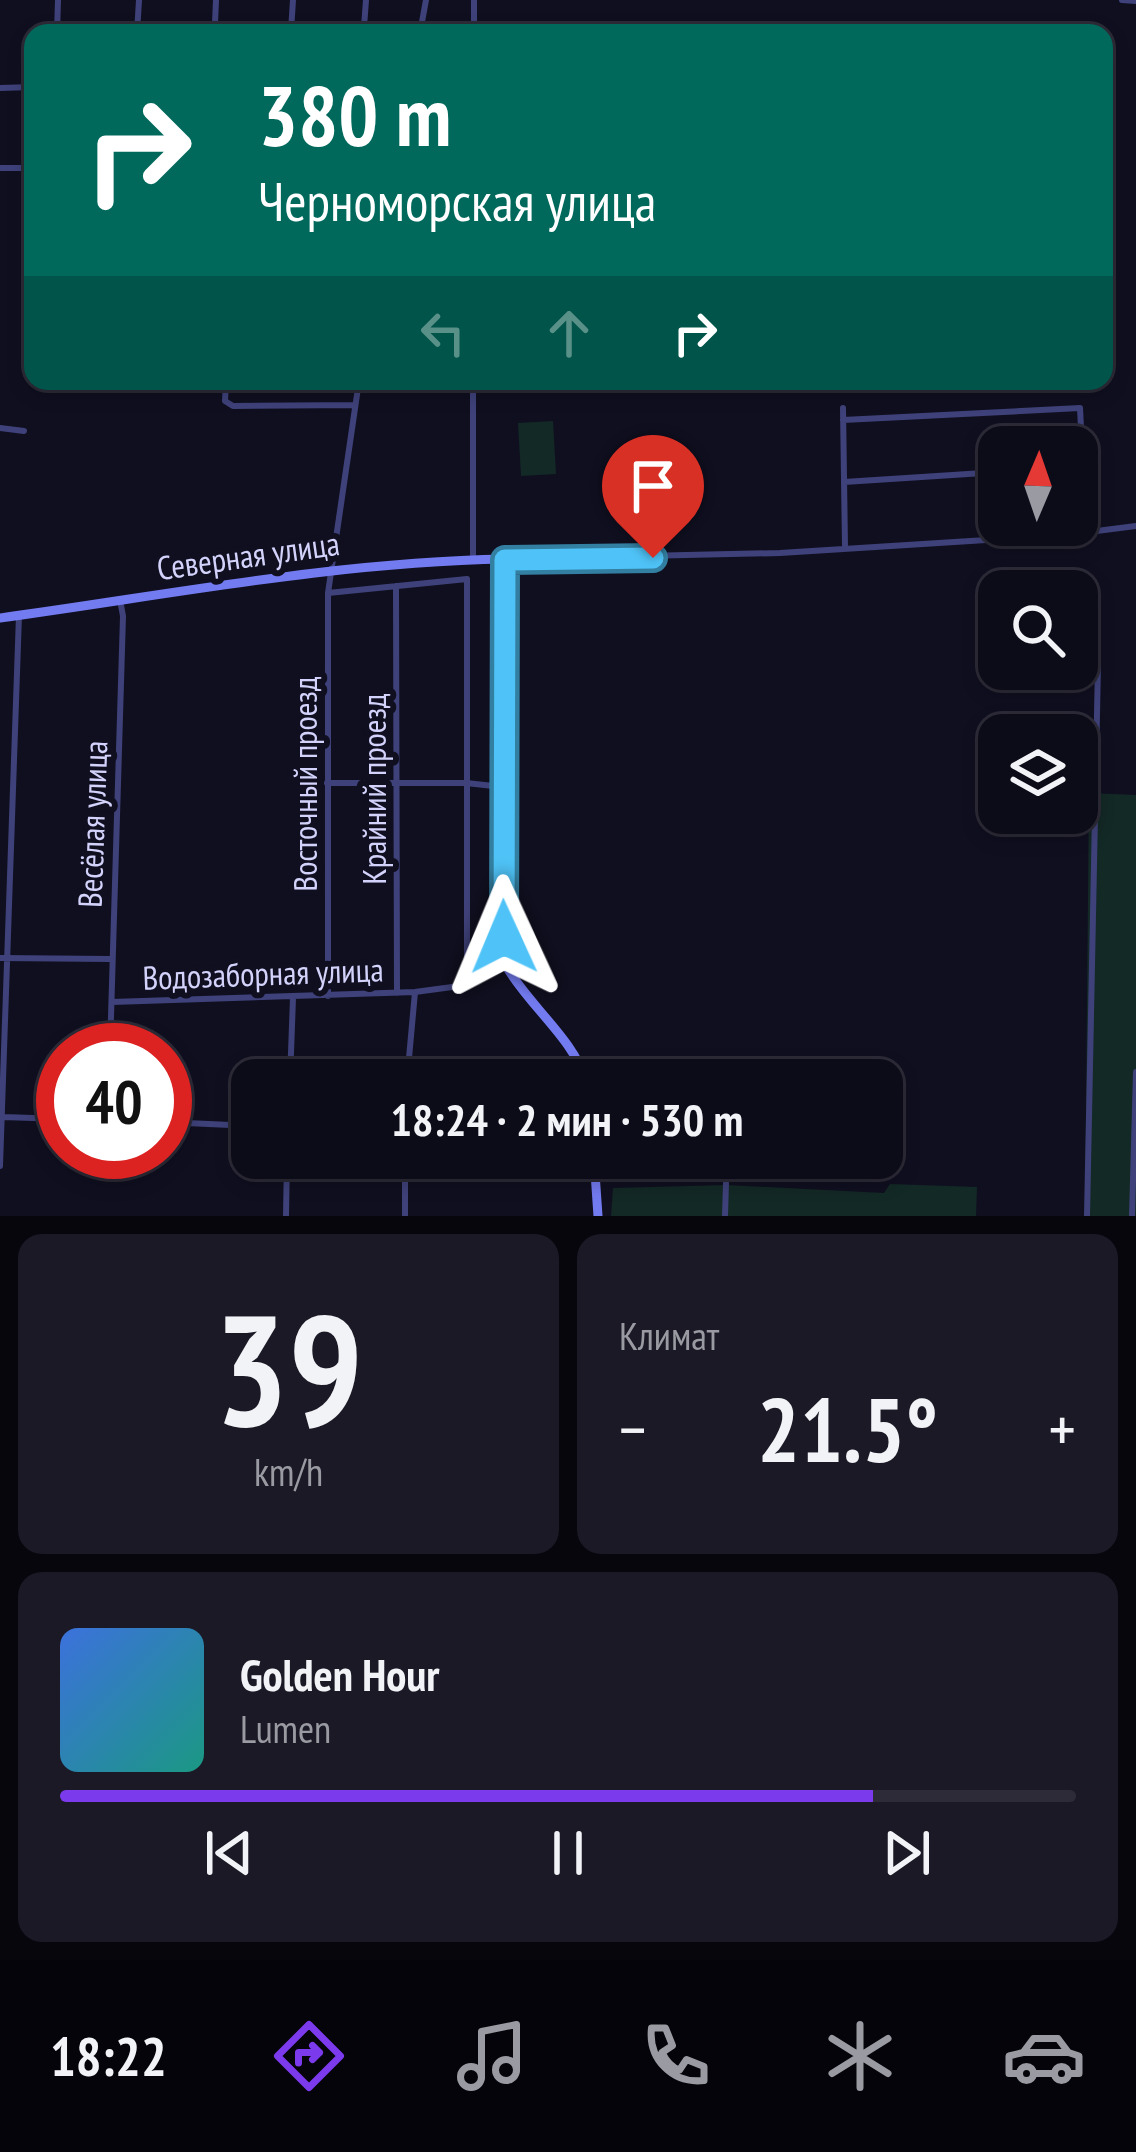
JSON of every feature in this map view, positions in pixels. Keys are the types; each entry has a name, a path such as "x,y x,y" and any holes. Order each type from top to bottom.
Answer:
{"street":[{"path":"215,23 216,0"},
{"path":"1122,0 1136,1"},
{"path":"226,390 225,401 233,406 355,405"},
{"name":"Восточный проезд","path":"328,996 329,571 358,390"},
{"path":"472,560 473,390"},
{"path":"843,408 845,547"},
{"path":"843,420 1080,408 1080,426"},
{"path":"0,428 24,431"},
{"path":"844,482 978,473"},
{"path":"575,1059 520,991 505,964 505,560 653,558 1065,535 1136,526"},
{"name":"Северная улица","path":"0,618 329,571 505,560"},
{"path":"328,593 467,579 467,985 505,964"},
{"name":"Крайний проезд","path":"396,586 397,993"},
{"name":"Весёлая улица","path":"111,1023 120,600"},
{"path":"0,1166 5,867 15,772 19,615"},
{"path":"1087,1216 1097,690"},
{"path":"0,772 15,772"},
{"path":"327,783 503,787"},
{"name":"Водозаборная улица","path":"3,958 112,959"},
{"name":"Водозаборная улица","path":"112,1002 293,998 467,985"},
{"path":"409,1059 415,992"},
{"path":"291,1059 293,998"},
{"path":"1132,1216 1136,1072"},
{"path":"3,1117 36,1118"},
{"path":"192,1123 231,1125"},
{"path":"286,1216 287,1179"},
{"path":"405,1179 405,1216"},
{"path":"595,1179 598,1216"},
{"path":"725,1216 726,1183"}],"green space":[{"path":"553,421 556,474 521,476 518,423"},
{"path":"1098,793 1136,795 1136,1216 1085,1216 1089,834 1098,834"},
{"path":"890,1184 977,1187 976,1216 611,1216 613,1188 727,1185 884,1193"}],"route":[{"path":"504,937 505,560 653,558"}]}
